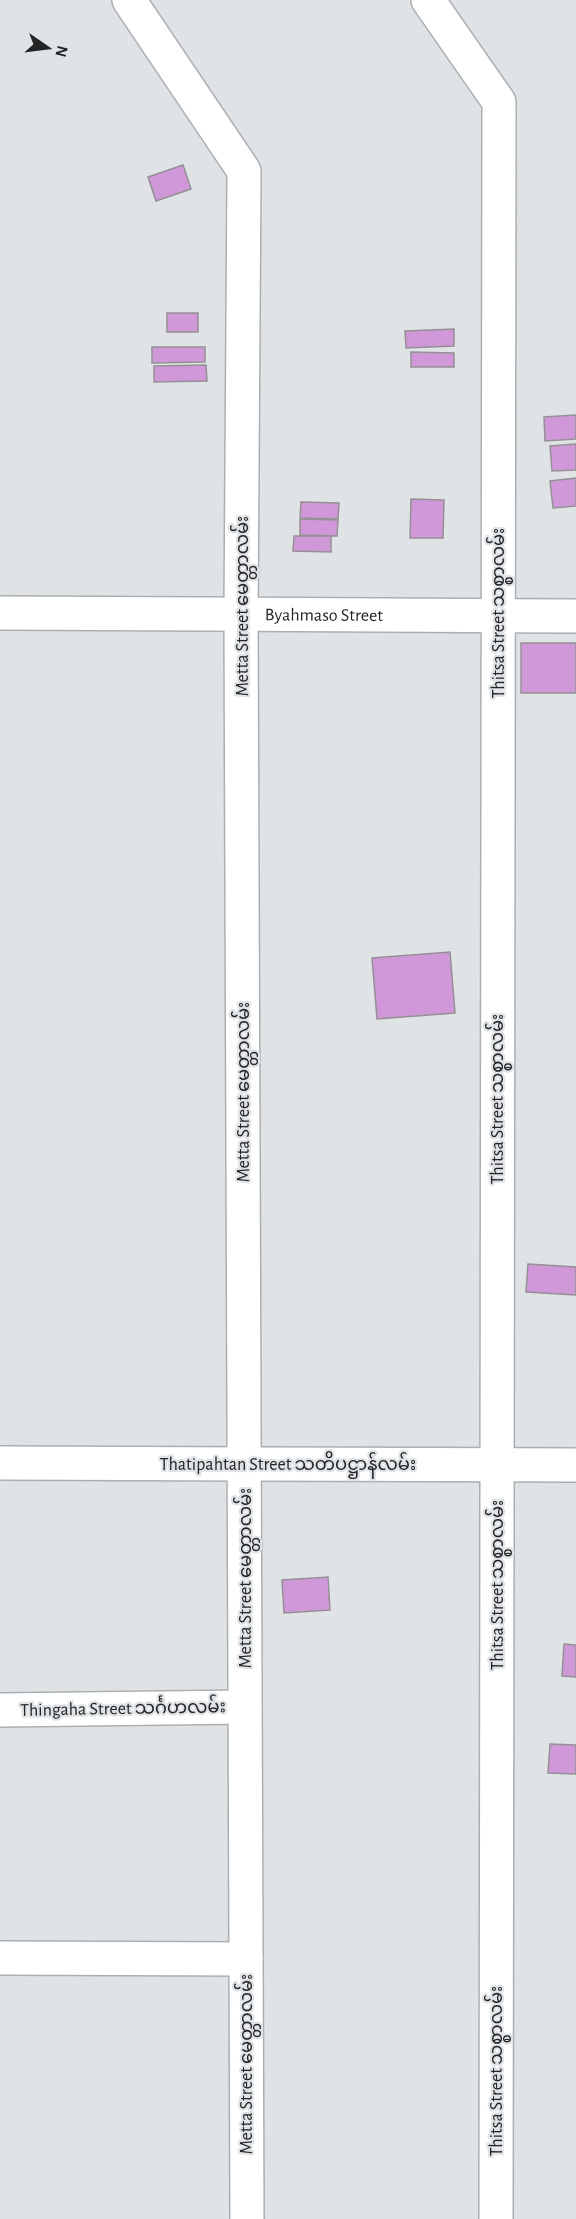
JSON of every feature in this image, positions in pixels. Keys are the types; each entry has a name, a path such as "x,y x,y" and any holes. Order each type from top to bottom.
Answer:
{"street":[{"name":"Metta Street မေတ္တာလမ်း","path":"129,0 244,171 241,614 247,2219"},
{"name":"Thitsa Street သစ္စာလမ်း","path":"429,0 499,102 496,2219"},
{"name":"Byahmaso Street","path":"0,613 576,616"},
{"name":"Thatipahtan Street သတိပဋ္ဌာန်လမ်း","path":"0,1463 576,1465"},
{"name":"Thingaha Street သင်္ဂဟလမ်း","path":"0,1710 245,1707"},
{"path":"0,1958 246,1959"}],"building":[{"path":"183,165 191,189 156,201 148,177"},
{"path":"167,313 198,313 198,332 167,332"},
{"path":"454,329 454,346 406,348 405,331"},
{"path":"152,347 205,347 205,362 152,363"},
{"path":"411,352 454,353 454,367 411,367"},
{"path":"206,365 207,381 154,382 154,366"},
{"path":"576,415 576,439 545,441 544,417"},
{"path":"576,444 576,470 552,471 550,446"},
{"path":"576,478 576,506 553,508 550,481"},
{"path":"411,499 444,500 443,538 410,538"},
{"path":"301,502 339,503 338,519 300,518"},
{"path":"300,519 338,520 337,536 300,535"},
{"path":"294,536 331,536 331,552 293,551"},
{"path":"521,643 576,643 576,693 521,693"},
{"path":"450,952 455,1013 377,1019 372,958"},
{"path":"528,1264 576,1267 576,1295 526,1292"},
{"path":"328,1577 330,1610 284,1613 282,1580"},
{"path":"564,1644 576,1645 576,1677 562,1676"},
{"path":"550,1744 576,1745 576,1774 548,1773"}]}
